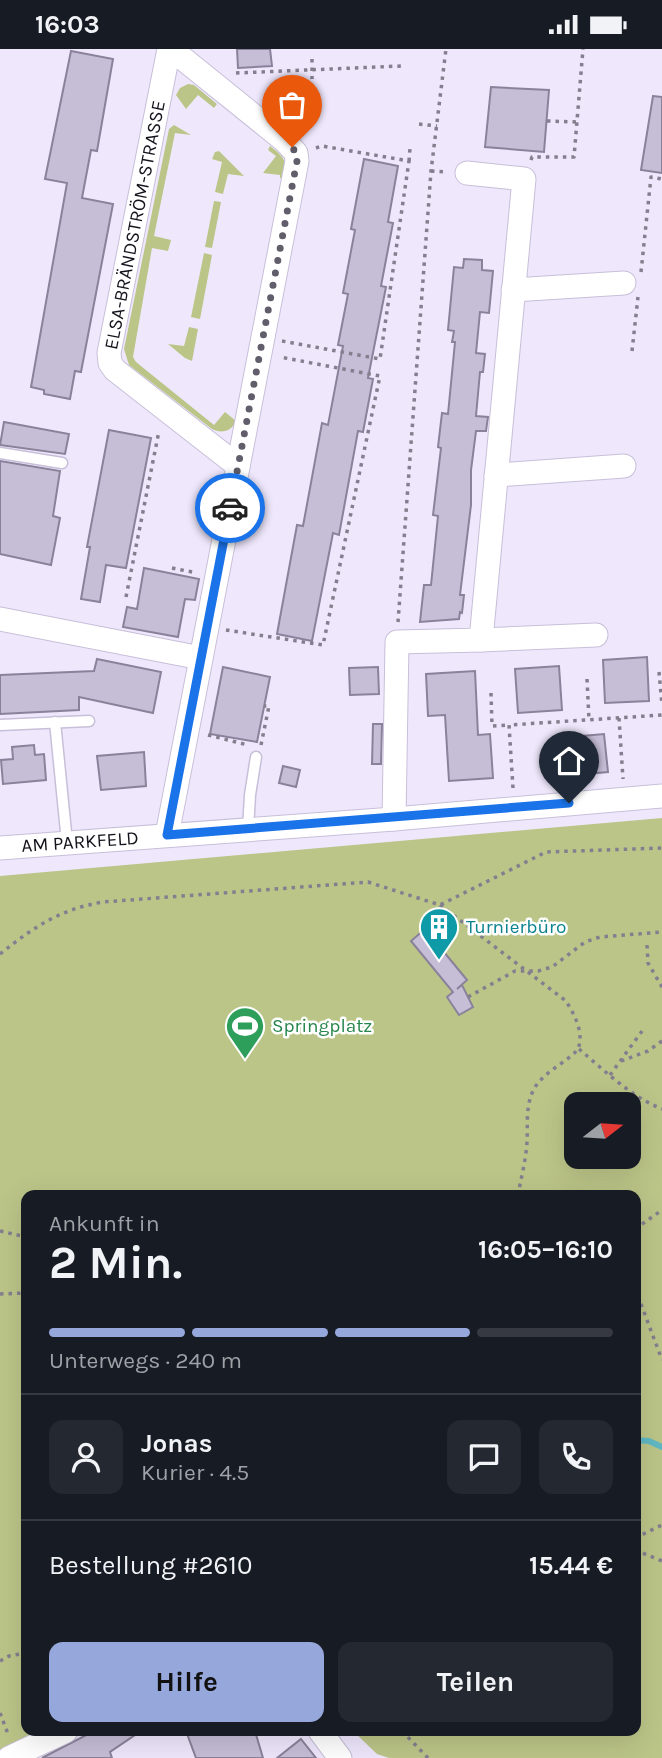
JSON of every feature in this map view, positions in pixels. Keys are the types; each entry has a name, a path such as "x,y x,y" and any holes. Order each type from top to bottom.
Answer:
{"street":[{"name":"ELSA-BRÄNDSTRÖM-STRASSE","path":"239,466 115,370 110,363 109,353 170,49 285,141 296,153"},
{"path":"167,835 297,161 296,153"},
{"path":"467,173 524,179 481,641"},
{"path":"513,290 634,287"},
{"path":"496,475 624,466"},
{"path":"0,619 201,658"},
{"path":"394,819 397,642 596,635"},
{"name":"AM PARKFELD","path":"0,848 662,796"},
{"path":"13,1756 55,1736"},
{"path":"324,1736 340,1758"}],"lane":[{"path":"0,453 62,463"},
{"path":"0,725 89,721"},
{"path":"55,722 67,842"},
{"path":"248,829 256,757"}],"path":[{"path":"397,642 431,171 446,49"},
{"path":"524,179 532,157 574,157 583,49"},
{"path":"312,59 312,79"},
{"path":"202,74 401,66 402,62"},
{"path":"547,121 577,122"},
{"path":"419,124 437,126"},
{"path":"296,153 322,146 410,161"},
{"path":"261,345 380,359 410,148"},
{"path":"632,351 634,287 651,177 662,179"},
{"path":"207,627 323,645 380,376 261,345"},
{"path":"126,597 164,408"},
{"path":"659,672 662,705"},
{"path":"587,679 589,720"},
{"path":"491,693 492,726 662,715"},
{"path":"187,731 260,748 269,706 264,706"},
{"path":"619,718 625,799"},
{"path":"509,725 514,808"},
{"path":"440,905 546,852 662,848"},
{"path":"0,954 50,918 76,907 103,902 368,882 440,905 566,1001 575,1017 580,1035 579,1049 552,1068 532,1091 528,1105 527,1145 519,1190"},
{"path":"468,997 515,971 545,970 552,967 585,942 600,937 662,932"},
{"path":"647,945 648,963 662,987"},
{"path":"610,1075 645,1027"},
{"path":"619,1062 648,1051 662,1041"},
{"path":"579,1049 646,1103 662,1109"},
{"path":"641,1225 662,1210"},
{"path":"0,1231 21,1236"},
{"path":"0,1294 21,1293"},
{"path":"641,1304 662,1360"},
{"path":"641,1535 662,1525"},
{"path":"641,1552 662,1561"},
{"path":"0,1661 21,1654"},
{"path":"0,1713 4,1725 0,1728"},
{"path":"407,1736 428,1758"}],"green space":[{"path":"188,84 194,85 217,104 214,108 198,95 186,109 176,95 180,88"},
{"path":"174,125 191,135 175,133 154,236 171,240 168,251 152,248 133,357 214,425 225,412 236,421 232,427 223,431 212,429 129,365 124,349 169,129"},
{"path":"270,146 284,160 285,179 280,178 280,175 263,173 276,156 268,150"},
{"path":"219,151 244,176 228,174 223,194 215,192 222,162 212,159 215,152"},
{"path":"214,201 221,202 212,248 205,247"},
{"path":"204,253 212,255 200,319 191,317"},
{"path":"189,327 198,329 192,361 168,344 184,346"},
{"path":"662,818 662,1758 389,1758 377,1754 358,1736 641,1736 641,1190 21,1190 21,1736 31,1736 0,1751 0,876"}],"building":[{"path":"237,49 270,49 272,66 238,68"},
{"path":"71,51 113,59 97,151 91,150 82,198 113,204 81,372 75,371 70,399 44,394 44,390 31,387 67,183 45,179"},
{"path":"491,87 549,90 544,152 485,147"},
{"path":"653,96 662,97 662,173 641,170"},
{"path":"364,159 398,166 388,222 393,223 381,286 386,287 368,378 373,379 363,432 358,431 339,535 333,533 312,641 277,634 297,525 303,526 322,423 328,425 343,346 338,345 348,294 343,293 355,230 351,229"},
{"path":"464,259 482,260 482,270 493,271 489,313 480,312 476,353 485,354 483,372 480,372 476,416 488,417 486,431 476,431 471,470 471,505 460,595 464,595 462,613 460,612 459,619 420,622 424,585 431,585 438,516 433,515 441,448 438,447 442,413 448,414 455,342 452,342 454,331 448,330 454,267 463,268"},
{"path":"4,422 69,434 65,454 0,445"},
{"path":"109,430 151,438 126,568 106,565 100,602 81,599 90,547 87,547"},
{"path":"0,461 60,471 53,516 60,518 51,565 0,554"},
{"path":"144,568 199,579 195,600 185,599 178,637 123,627 127,607 137,609"},
{"path":"647,657 649,701 605,703 603,660"},
{"path":"97,659 161,672 153,713 79,697 79,710 0,714 0,675 94,671"},
{"path":"559,666 562,710 518,713 515,669"},
{"path":"223,667 270,677 257,742 210,734"},
{"path":"378,667 379,694 350,695 349,668"},
{"path":"475,671 478,735 490,734 493,778 449,781 445,715 428,716 426,674"},
{"path":"373,724 382,724 381,764 372,764"},
{"path":"604,734 608,772 563,776 559,738"},
{"path":"34,745 35,755 44,754 46,780 3,784 1,760 13,759 12,747"},
{"path":"144,752 146,786 101,790 97,756"},
{"path":"283,766 300,770 296,787 279,783"},
{"name":"Turnierbüro","path":"425,929 467,980 457,989 462,985 473,1007 459,1015 447,997 453,992 411,941"},
{"path":"84,1736 134,1736 110,1752 112,1758 42,1758"},
{"path":"188,1736 256,1736 263,1758 196,1758"},
{"path":"301,1739 316,1758 277,1758"}],"waterway":[{"path":"641,1440 662,1447"}],"way so far":[{"path":"230,508 297,161 292,147"}],"place":[{"name":"Turnierbüro","path":"439,961"},
{"name":"Springplatz","path":"245,1060"}],"route":[{"path":"230,508 167,835 569,803"}]}
